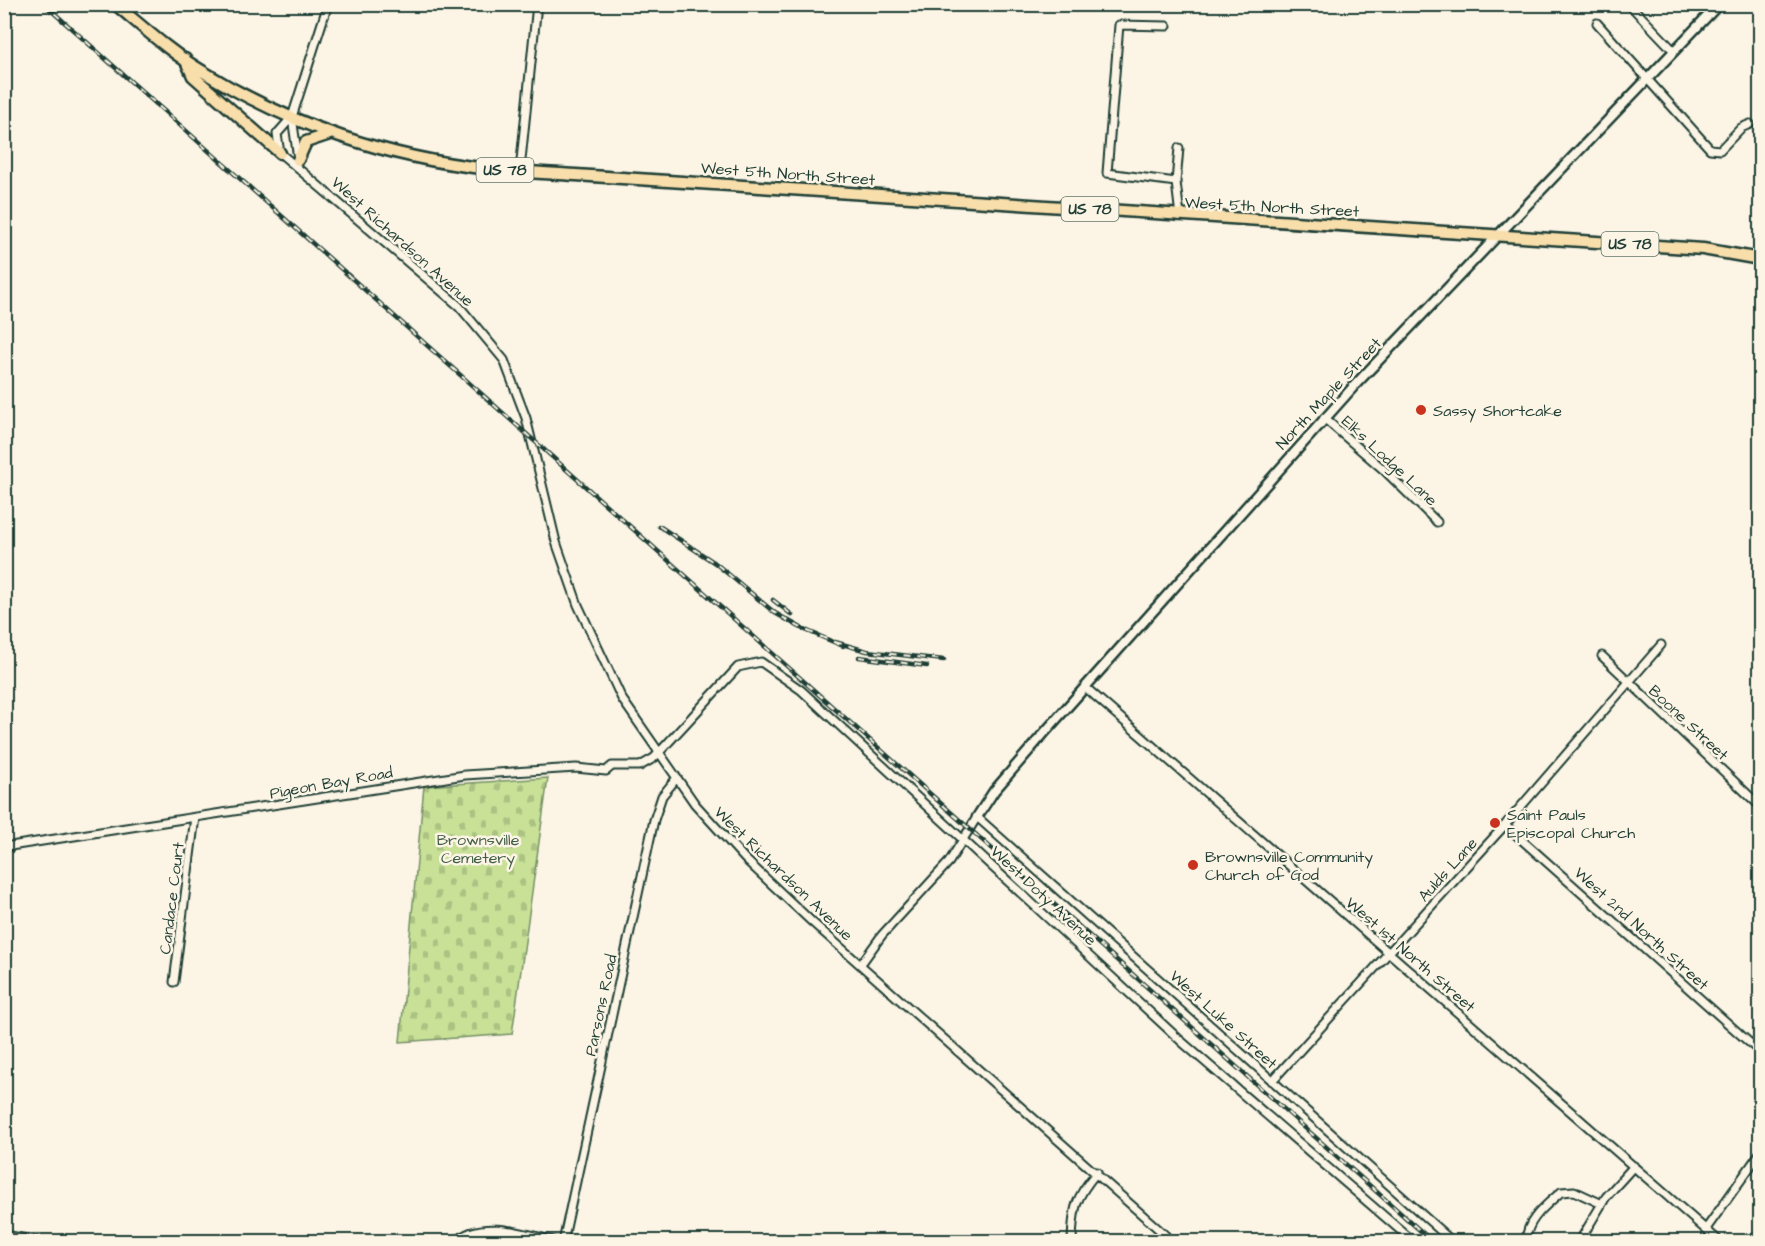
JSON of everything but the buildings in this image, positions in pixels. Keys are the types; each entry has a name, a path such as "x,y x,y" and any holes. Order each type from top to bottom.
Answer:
{"main road":[{"name":"West 5th North Street","path":"115,4 185,59 229,86 330,134 417,157 489,169 1498,235"},
{"path":"185,59 193,76 280,153"},
{"path":"298,160 299,153 306,142 330,134"},
{"name":"US 78","path":"1498,235 1703,249 1761,259"}],"street":[{"path":"280,153 277,134 292,117 328,4"},
{"path":"520,170 537,4"},
{"path":"1629,4 1674,51"},
{"name":"North Maple Street","path":"977,817 994,791 1324,418 1719,4"},
{"path":"1597,23 1646,81 1710,150 1720,150 1741,128 1750,124"},
{"path":"1167,26 1119,25 1107,173 1176,182"},
{"path":"292,117 298,160"},
{"path":"1179,148 1176,182 1180,216"},
{"name":"West Richardson Avenue","path":"280,153 459,306 504,360 526,418 556,542 578,605 622,699 676,779 746,859 1046,1131 1097,1172 1173,1242"},
{"name":"West Richardson Avenue","path":"298,160 316,182"},
{"name":"Elks Lodge Lane","path":"1324,418 1384,470 1437,522"},
{"name":"Aulds Lane","path":"1272,1081 1505,825 1661,645"},
{"name":"Boone Street","path":"1602,656 1761,806"},
{"name":"West Doty Avenue","path":"658,754 738,667 761,662 801,690 1181,1041 1414,1242"},
{"name":"West 1st North Street","path":"1085,687 1720,1242"},
{"name":"Pigeon Bay Road","path":"4,847 465,775 576,768 606,771 612,766 640,765 658,754"},
{"name":"Parsons Road","path":"563,1242 654,820 662,796 676,779"},
{"name":"Candace Court","path":"174,982 195,817"},
{"path":"861,964 882,935 949,862 977,817"},
{"name":"West Luke Street","path":"977,817 1453,1242"},
{"name":"West 2nd North Street","path":"1505,825 1761,1052"},
{"path":"1706,1229 1761,1152"},
{"path":"1579,1242 1602,1204 1634,1166"},
{"path":"1072,1242 1074,1206 1082,1190 1097,1172"},
{"path":"1527,1242 1526,1234 1533,1221 1561,1192 1574,1191 1602,1204"},
{"path":"455,1242 471,1232 491,1228 558,1242"},
{"path":"4,1235 45,1242"}],"green space":[{"name":"Brownsville Cemetery","path":"548,778 512,1034 400,1042 424,786"}],"waterway":[{"path":"1743,1242 1760,1227"}],"railway":[{"path":"44,4 1433,1242"},
{"path":"659,526 715,563 775,613 803,629 843,646"},
{"path":"773,600 792,615"},
{"path":"835,642 867,651 944,660"},
{"path":"859,657 927,666"}],"place":[{"name":"Sassy Shortcake","path":"1421,410"},
{"name":"Saint Pauls Episcopal Church","path":"1495,823"},
{"name":"Brownsville Community Church of God","path":"1193,865"}]}
